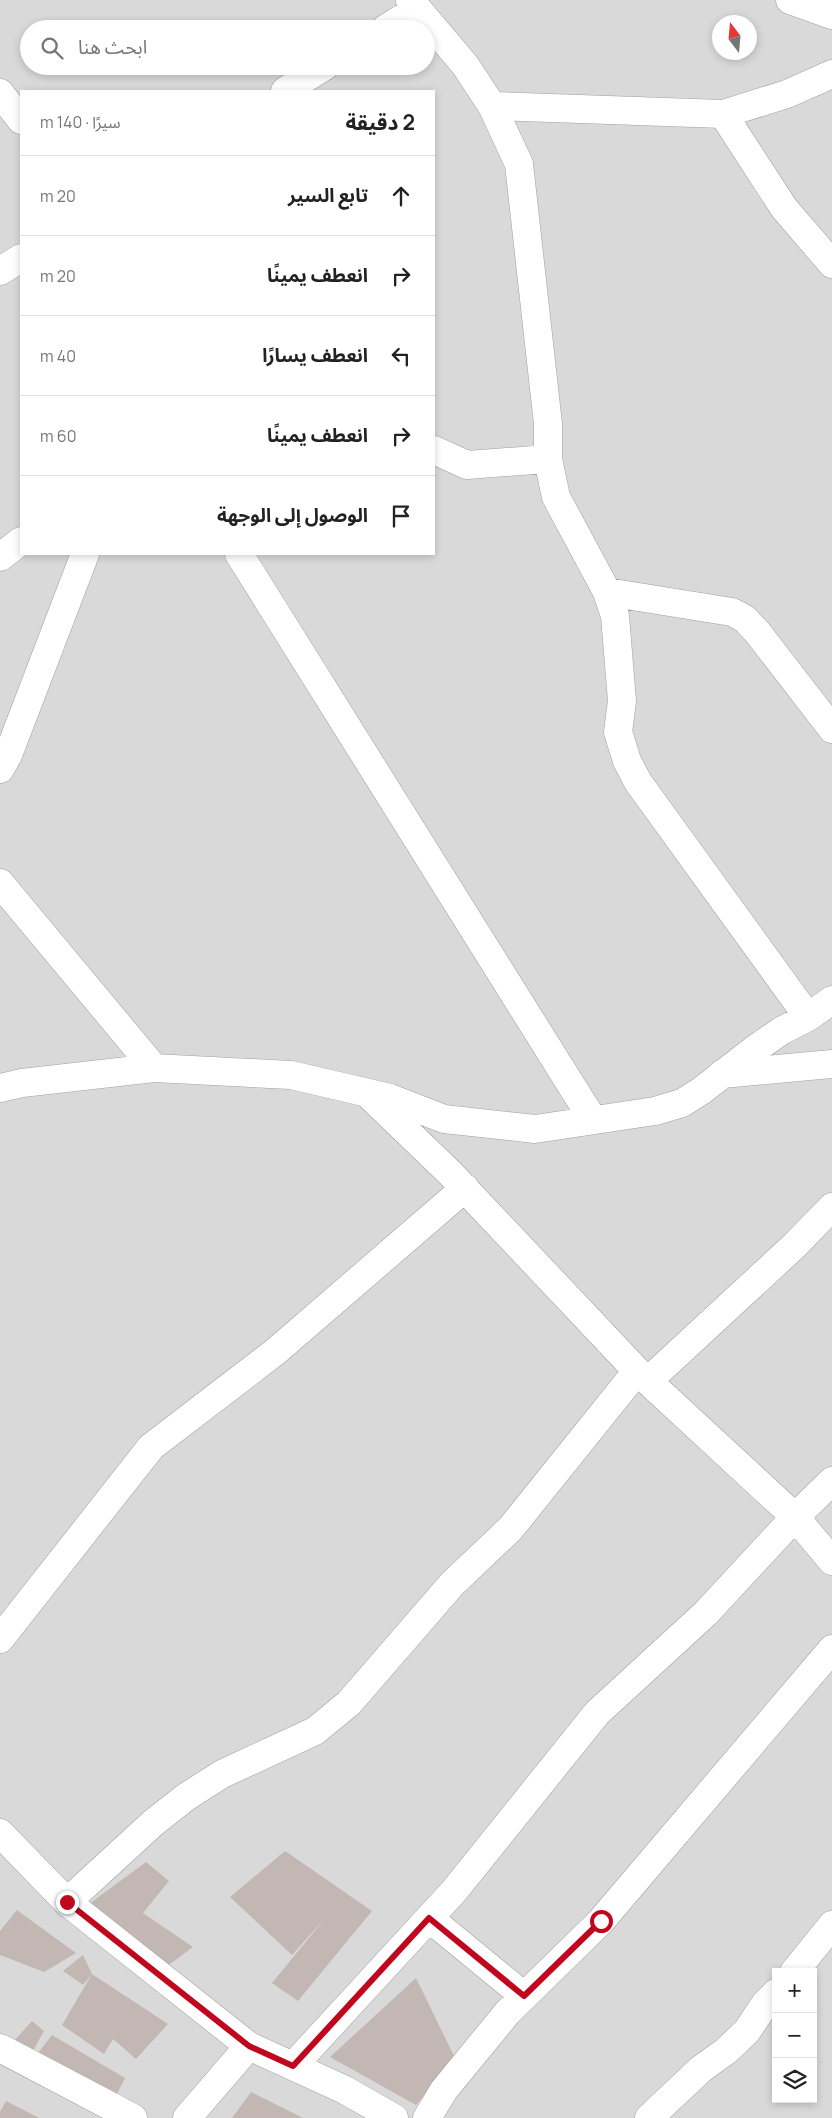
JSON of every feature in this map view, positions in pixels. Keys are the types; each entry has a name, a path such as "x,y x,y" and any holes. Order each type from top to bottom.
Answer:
{"street":[{"path":"790,0 832,15"},
{"path":"395,20 414,4 427,20"},
{"path":"435,30 464,65 492,106 519,164 548,424 548,459 556,497 607,592 615,616 622,701 618,732 627,761 638,782 808,1017"},
{"path":"492,106 723,114 787,94 832,74"},
{"path":"287,90 311,75"},
{"path":"0,93 20,119"},
{"path":"723,114 784,208 832,264"},
{"path":"0,272 20,259"},
{"path":"435,450 467,465 548,459"},
{"path":"0,557 20,542"},
{"path":"0,769 8,755 85,555"},
{"path":"248,558 593,1120"},
{"path":"607,592 732,612 745,619 758,633 832,729"},
{"path":"0,883 154,1068"},
{"path":"0,1088 22,1083 154,1068 291,1075 390,1098 444,1119 535,1129 655,1111 682,1103 781,1032 808,1017 832,1000"},
{"path":"722,1074 832,1064"},
{"path":"366,1092 465,1188 642,1376 795,1518 832,1560"},
{"path":"0,1639 150,1447 275,1352 465,1188"},
{"path":"67,1902 153,1822 186,1797 222,1774 314,1731 349,1703 452,1584 510,1529 642,1376 794,1246 832,1207"},
{"path":"293,2066 454,1891 597,1713 706,1613 832,1481"},
{"path":"427,2118 444,2090 507,2013 601,1921 832,1649"},
{"path":"0,1833 67,1902 249,2046 346,2090 394,2118"},
{"path":"429,1918 524,1996"},
{"path":"797,1968 832,1925"},
{"path":"650,2118 701,2069 726,2051 747,2031 772,1997"},
{"path":"187,2118 249,2046"},
{"path":"0,2048 133,2118"}],"shaded area":[{"path":"0,0 832,0 832,2118 0,2118"}],"building":[{"path":"285,1851 372,1911 298,2001 272,1983 326,1917 292,1955 230,1897"},
{"path":"146,1862 169,1881 143,1913 193,1947 166,1967 85,1907"},
{"path":"17,1910 76,1953 44,1972 0,1955 0,1931"},
{"path":"83,1955 92,1974 83,1985 63,1971"},
{"path":"92,1974 168,2024 136,2059 113,2039 104,2054 62,2025"},
{"path":"416,1978 455,2058 416,2105 330,2057"},
{"path":"32,2021 44,2031 30,2056 13,2042"},
{"path":"52,2035 125,2078 114,2100 34,2058"},
{"path":"251,2092 303,2118 232,2118"},
{"path":"6,2101 39,2118 0,2118 0,2112"}],"route":[{"path":"67,1902 249,2046 293,2066 429,1918 524,1996 601,1921"}]}
